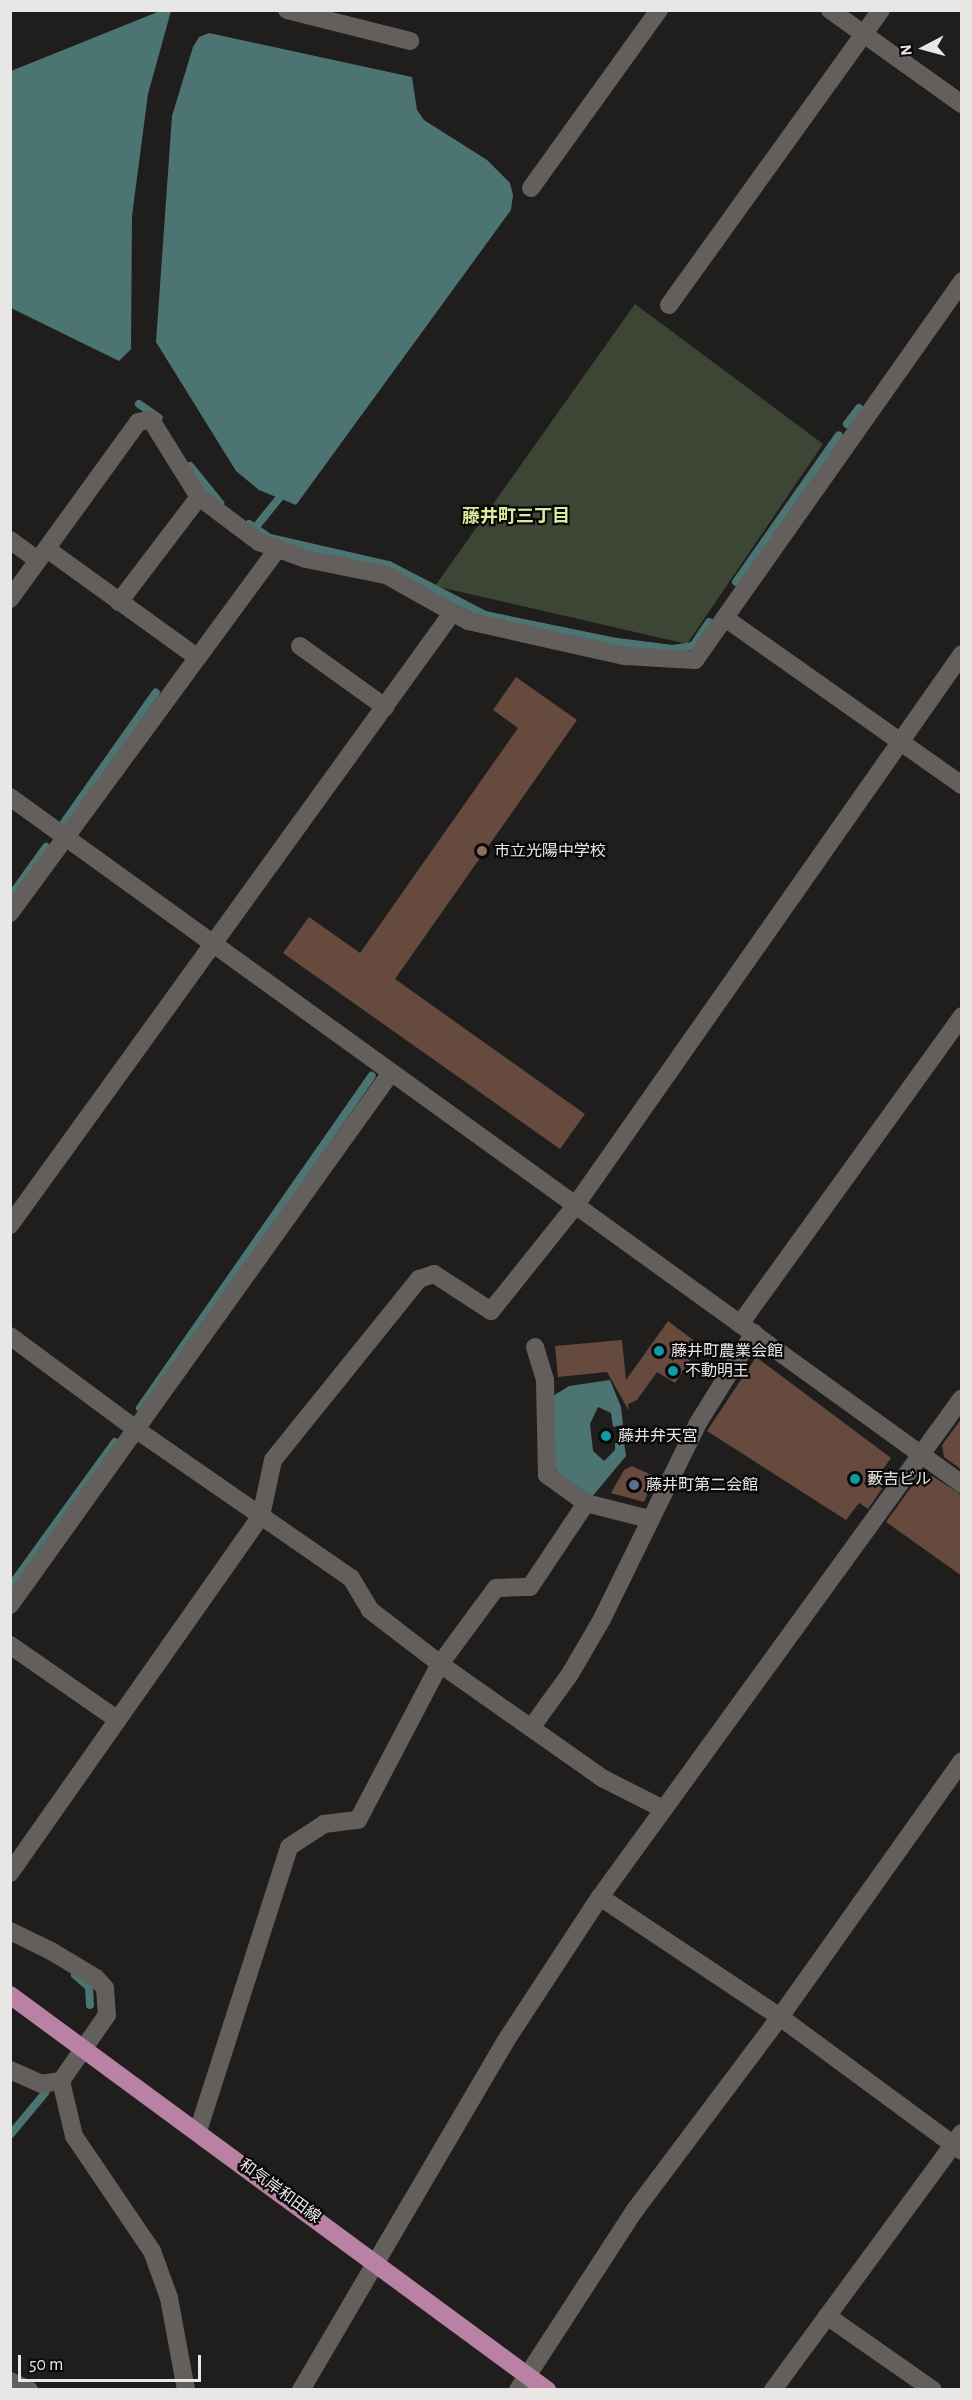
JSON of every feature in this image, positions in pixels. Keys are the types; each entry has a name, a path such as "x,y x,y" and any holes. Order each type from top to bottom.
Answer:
{"main road":[{"name":"和気岸和田線","path":"10,1995 377,2262 523,2382 547,2390"}],"street":[{"path":"287,10 410,41"},
{"path":"531,188 659,10"},
{"path":"830,10 962,104"},
{"path":"669,305 881,10"},
{"path":"10,599 138,422 151,420 199,497 260,542 306,559 386,575 468,621 625,656 695,660 962,281"},
{"path":"119,602 199,497"},
{"path":"10,540 42,555 119,602 197,657"},
{"path":"10,913 277,549"},
{"path":"10,1225 452,613"},
{"path":"724,618 962,785"},
{"path":"300,646 385,707"},
{"path":"10,1873 261,1516 273,1460 419,1279 434,1274 491,1311 575,1206 962,654"},
{"path":"10,797 212,946 962,1484"},
{"path":"531,1728 570,1674 602,1619 649,1519 747,1328 962,1016"},
{"path":"10,1605 390,1074"},
{"path":"10,1336 137,1430 351,1578 370,1610 440,1665 602,1778 663,1809"},
{"path":"535,1347 544,1380 547,1475 586,1503 649,1519"},
{"path":"301,2390 505,2042 600,1897 962,1398"},
{"path":"198,2131 289,1847 324,1824 358,1820 440,1665 496,1588 530,1587 586,1503"},
{"path":"10,1645 118,1720"},
{"path":"523,2382 635,2210 780,2017 962,1761"},
{"path":"600,1897 780,2017 959,2143 773,2390"},
{"path":"10,1931 51,1950 96,1978 105,1988 107,2015 61,2081 41,2084 10,2070"},
{"path":"61,2081 74,2136 152,2251 169,2298 186,2390"},
{"path":"827,2316 933,2390"},
{"path":"10,2381 29,2390"}],"green space":[{"path":"635,304 823,444 687,644 435,586"}],"water":[{"path":"160,11 171,11 148,94 132,216 131,349 119,361 11,308 11,71"},
{"path":"209,33 412,77 417,110 424,120 487,160 510,183 513,195 511,210 296,505 259,490 236,471 156,342 172,116 193,47 199,37"},
{"path":"610,1380 621,1407 623,1425 613,1427 611,1413 598,1407 590,1424 593,1451 604,1461 615,1450 615,1443 624,1442 626,1456 591,1498 552,1467 553,1396 569,1386"}],"building":[{"path":"516,677 577,720 395,979 585,1114 560,1149 283,953 309,917 360,953 518,728 493,710"},
{"path":"668,1321 700,1345 675,1383 657,1372 637,1400 628,1404 629,1411 607,1372 558,1377 555,1346 622,1340 626,1380"},
{"path":"756,1357 891,1458 871,1486 886,1483 868,1509 859,1503 846,1520 707,1431"},
{"path":"962,1418 962,1470 944,1457 942,1445"},
{"name":"藤井町第二会館","path":"632,1466 656,1477 644,1502 611,1493 624,1470"},
{"path":"932,1476 962,1495 962,1576 886,1522 917,1479"}],"waterway":[{"path":"139,404 159,418"},
{"path":"847,424 859,408"},
{"path":"736,582 839,435"},
{"path":"190,466 220,503"},
{"path":"255,528 279,498"},
{"path":"249,524 270,538 389,565 485,615 617,642 673,649 693,646 709,622"},
{"path":"63,824 156,692"},
{"path":"10,897 46,847"},
{"path":"140,1408 372,1076"},
{"path":"10,1587 115,1442"},
{"path":"75,1975 89,1987 90,2005"},
{"path":"10,2135 45,2093"}],"place":[{"name":"市立光陽中学校","path":"482,851"},
{"name":"藤井町農業会館","path":"659,1351"},
{"name":"不動明王","path":"673,1371"},
{"name":"藤井弁天宮","path":"606,1436"},
{"name":"藪吉ビル","path":"855,1479"},
{"name":"藤井町第二会館","path":"634,1485"}],"district":[{"name":"藤井町三丁目","path":"516,517"}]}
